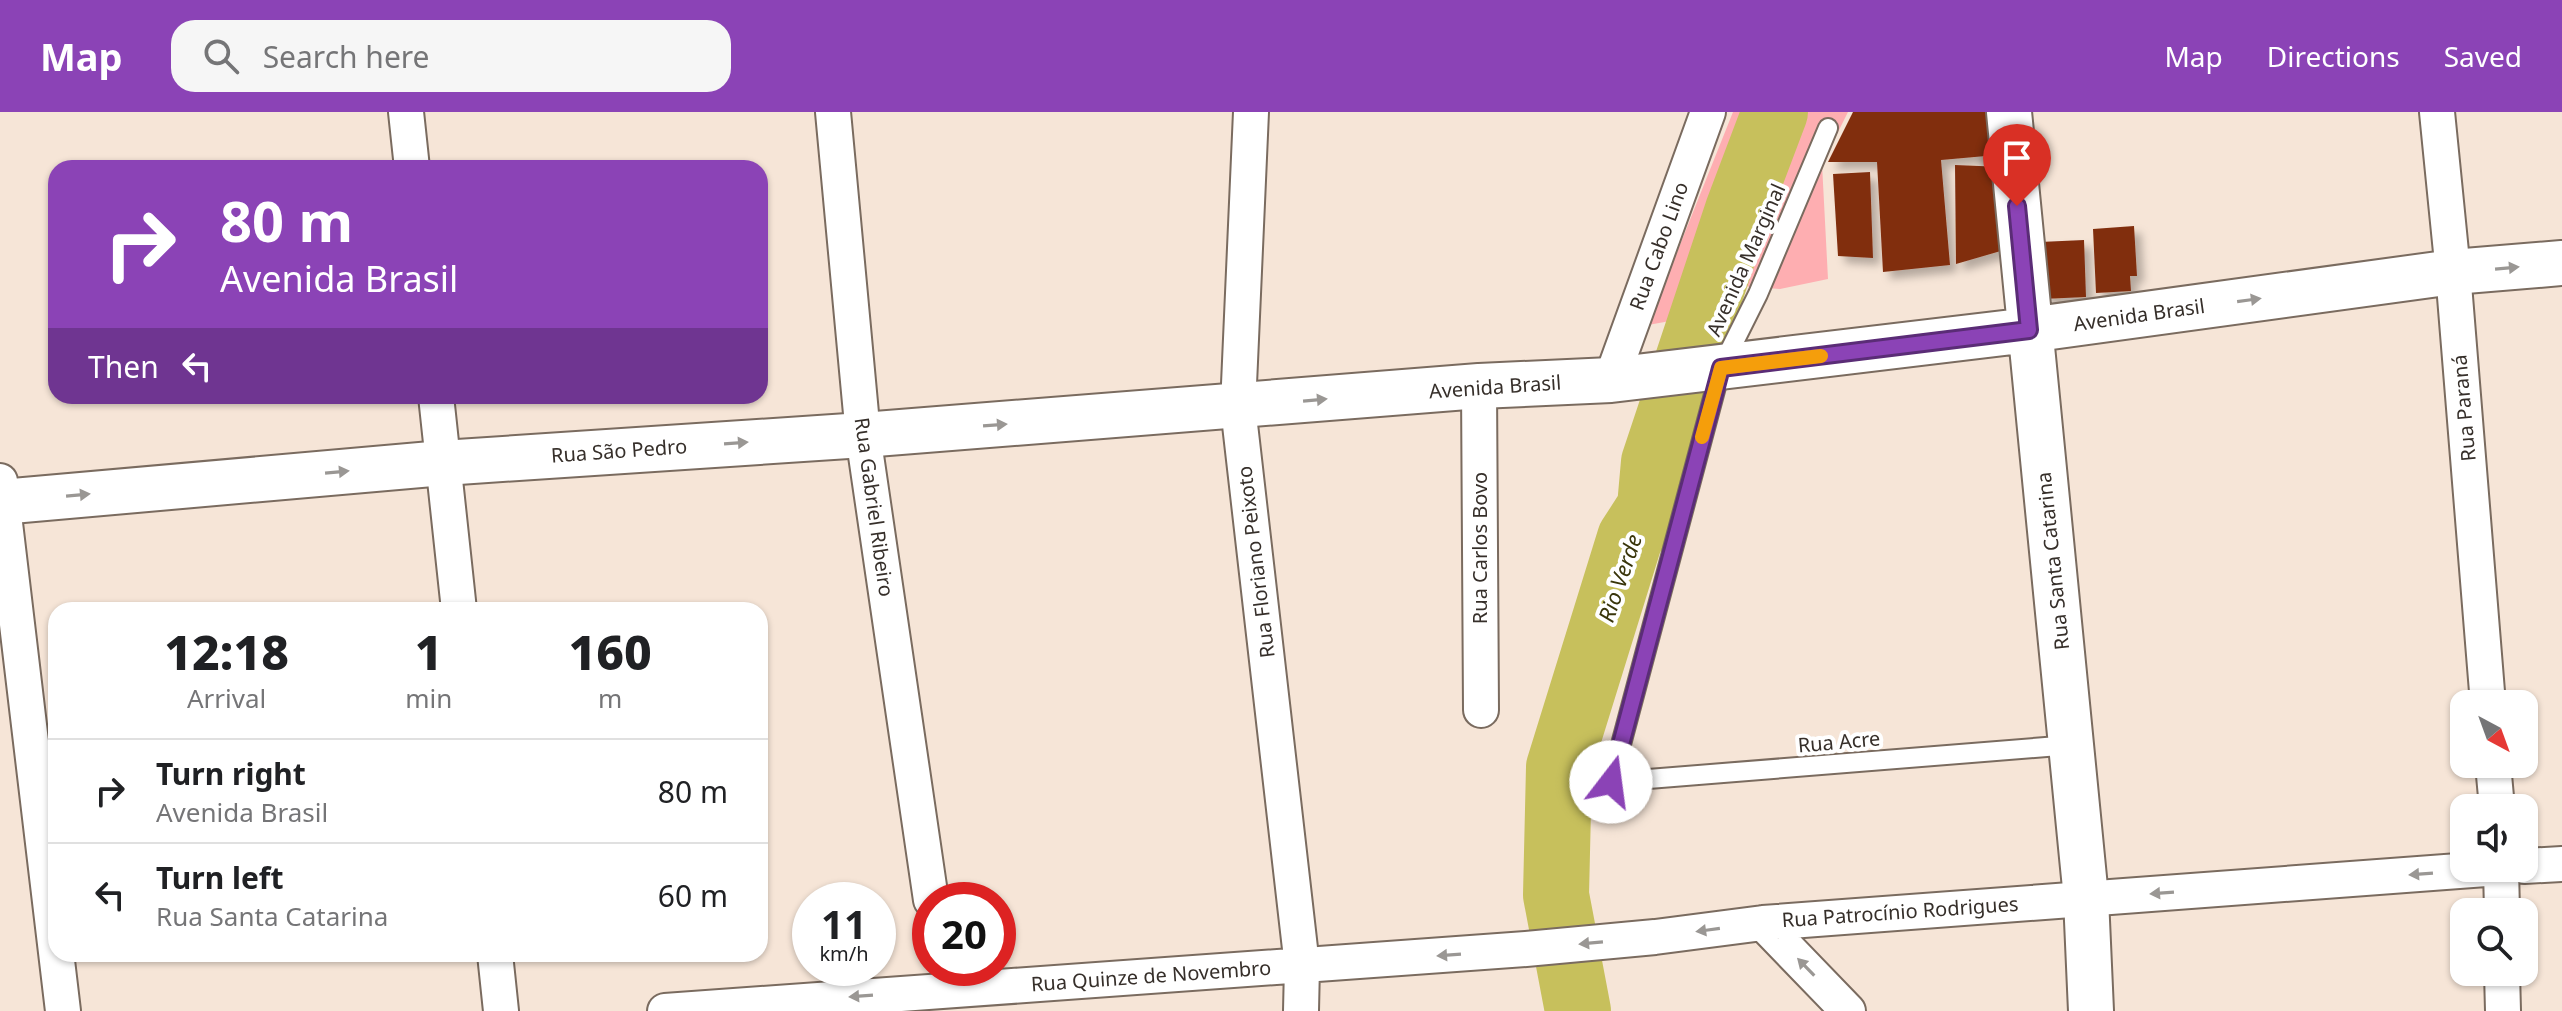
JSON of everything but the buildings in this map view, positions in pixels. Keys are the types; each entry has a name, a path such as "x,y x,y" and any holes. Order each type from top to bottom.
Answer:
{"street":[{"path":"406,112 411,160"},
{"name":"Rua Gabriel Ribeiro","path":"833,112 863,435 928,882"},
{"name":"Rua Floriano Peixoto","path":"1251,112 1238,407 1302,966 1301,1011"},
{"name":"Rua Cabo Lino","path":"1626,379 1708,112"},
{"name":"Rua Santa Catarina","path":"2009,112 2086,898 2091,1011"},
{"name":"Rua Paraná","path":"2437,112 2487,690"},
{"name":"Avenida Brasil","path":"1238,407 1479,386 1626,379 2029,330 2453,272 2562,263"},
{"name":"Rua Carlos Bovo","path":"1479,386 1481,710"},
{"path":"437,404 458,602"},
{"name":"Rua São Pedro","path":"1,495 1238,407"},
{"path":"1,495 48,886"},
{"path":"2538,865 2562,864"},
{"name":"Rua Patrocínio Rodrigues","path":"1302,966 1655,937 1763,923 2450,872"},
{"path":"1763,923 1848,1011"},
{"path":"57,962 63,1011"},
{"path":"496,962 501,1011"},
{"name":"Rua Quinze de Novembro","path":"665,1011 1302,966"},
{"path":"2502,986 2503,1011"}],"lane":[{"name":"Avenida Marginal","path":"1611,782 1710,369 1758,294 1828,128"},
{"name":"Rua Acre","path":"1611,782 2071,745"}],"shaded area":[{"path":"1733,112 1759,112 1681,319 1648,325"},
{"path":"1785,112 1848,112 1822,164 1828,279 1780,289 1741,286 1731,309 1713,310"}],"waterway":[{"name":"Rio Verde","path":"1578,1011 1556,895 1559,767 1630,538 1650,507 1654,462 1738,210 1775,112"}],"slow traffic":[{"path":"1702,437 1721,368 1821,356"}],"route":[{"path":"1611,782 1721,368 2029,330 2017,206"}]}
